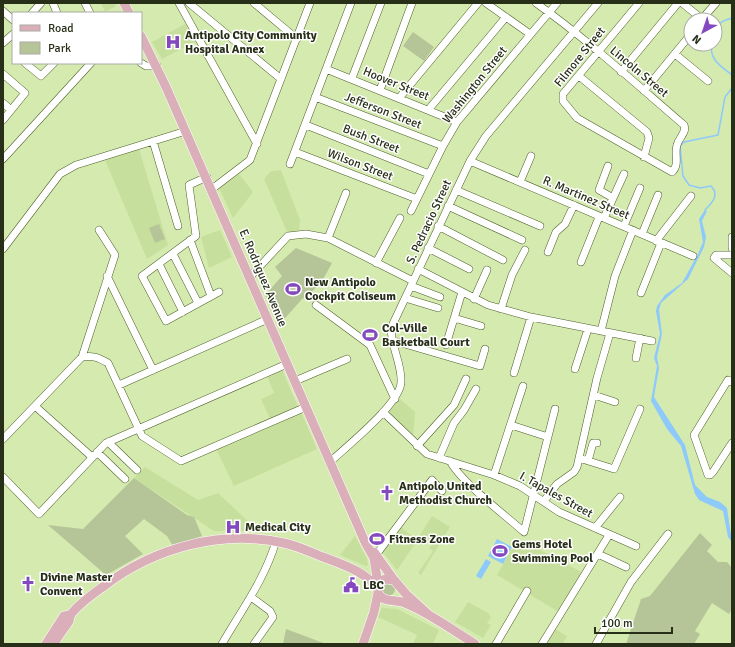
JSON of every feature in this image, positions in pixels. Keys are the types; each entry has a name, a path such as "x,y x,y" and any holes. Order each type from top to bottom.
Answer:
{"main road":[{"path":"124,3 128,12"},
{"name":"E. Rodriguez Avenue","path":"142,38 157,66 212,189 330,462 374,558 379,584"},
{"name":"E. Rodriguez Avenue","path":"361,531 397,584 429,615"},
{"path":"54,644 69,620 70,615 81,603 140,562 158,554 191,545 221,540 276,541 296,546 348,568 379,584 397,584 396,597 381,604 374,612"},
{"path":"379,584 383,599 401,602 429,615 475,644"},
{"path":"362,644 374,612 379,584"},
{"path":"46,644 64,616 70,615"}],"street":[{"path":"85,3 90,12"},
{"path":"179,3 257,144"},
{"path":"189,3 281,79"},
{"path":"254,3 297,39"},
{"path":"212,189 250,160 310,3"},
{"path":"290,164 351,3"},
{"path":"352,78 381,3"},
{"path":"380,90 412,3"},
{"path":"400,97 478,3"},
{"path":"486,3 530,34"},
{"name":"Lincoln Street","path":"536,3 575,30 598,52 684,125 685,132 676,145 676,168 672,172 669,171"},
{"name":"Washington Street","path":"411,211 443,146 457,122 557,3"},
{"name":"S. Pedracio Street","path":"330,462 383,412 400,392 401,378 391,340 391,328 470,161 486,136 598,3"},
{"name":"Filmore Street","path":"639,3 562,96 563,101 572,114 669,171"},
{"path":"621,72 678,3"},
{"path":"682,3 693,12"},
{"path":"709,12 716,3"},
{"path":"187,18 197,10"},
{"path":"3,11 12,19"},
{"path":"429,109 506,17"},
{"path":"3,43 12,35"},
{"path":"644,91 683,44"},
{"path":"675,54 708,81"},
{"path":"26,64 41,76 53,64"},
{"path":"3,159 90,64"},
{"path":"142,64 146,66 157,66"},
{"name":"Hoover Street","path":"326,69 400,97 457,122"},
{"path":"3,74 25,93 3,120"},
{"path":"579,76 647,132 649,138 644,157"},
{"name":"Jefferson Street","path":"315,96 443,146"},
{"path":"3,104 10,110"},
{"name":"Bush Street","path":"306,125 429,174"},
{"path":"3,249 60,174 66,170 76,165 186,131"},
{"path":"153,141 178,226"},
{"name":"Wilson Street","path":"295,152 417,199"},
{"path":"520,182 531,156"},
{"name":"R. Martinez Street","path":"470,161 693,256"},
{"path":"608,166 598,190 613,198"},
{"path":"581,262 601,218 613,198 624,174"},
{"path":"207,178 189,185 196,236 142,276 166,321 219,292"},
{"path":"624,226 640,188"},
{"path":"456,190 540,226"},
{"path":"328,238 346,192"},
{"path":"642,234 658,196"},
{"path":"641,293 658,242 691,196"},
{"path":"548,252 556,232 565,224 574,205"},
{"path":"448,206 522,240"},
{"path":"376,263 400,218"},
{"path":"438,226 503,260"},
{"path":"3,439 82,357 114,253 98,230"},
{"path":"601,331 615,276 634,230"},
{"path":"250,277 288,236 306,234 328,238 412,284 440,297"},
{"path":"732,237 732,248"},
{"path":"190,240 211,296"},
{"path":"428,248 469,269"},
{"path":"501,309 512,275 525,250"},
{"path":"173,254 198,303"},
{"path":"732,255 716,255 714,258 732,273"},
{"path":"159,264 183,312"},
{"path":"418,269 474,299 501,309 531,317 652,341"},
{"path":"474,299 487,270"},
{"path":"108,276 153,370"},
{"path":"446,345 462,292"},
{"path":"405,298 438,308"},
{"path":"316,305 370,345 395,399"},
{"path":"514,373 531,317"},
{"path":"454,318 481,326"},
{"path":"120,384 268,319"},
{"path":"575,369 588,329"},
{"path":"544,501 557,484 574,472 579,458 597,378 610,333"},
{"path":"636,358 640,338"},
{"path":"391,340 480,366 485,349"},
{"path":"82,357 97,357 108,363 120,384 142,436 181,461 306,407"},
{"path":"295,381 347,358"},
{"path":"3,477 39,514 94,454 108,442 287,364"},
{"path":"417,446 454,404 466,379"},
{"path":"730,381 694,435 708,475 714,472 732,443"},
{"path":"494,475 523,386"},
{"path":"440,458 454,423 464,410 476,389"},
{"path":"594,395 615,402"},
{"path":"35,406 125,479"},
{"path":"450,461 453,468 464,479 524,532 555,409"},
{"path":"579,458 614,469 640,409"},
{"name":"I. Tapales Street","path":"383,412 427,454 494,475 533,494 559,512 636,546"},
{"path":"511,425 548,437"},
{"path":"108,442 137,470"},
{"path":"588,461 593,443 597,443"},
{"path":"376,555 432,480 442,492"},
{"path":"594,528 620,497"},
{"path":"596,644 631,582 668,534"},
{"path":"542,644 609,535"},
{"path":"222,644 251,597 272,555 276,541"},
{"path":"598,554 626,567"},
{"path":"496,644 527,591"},
{"path":"251,597 270,611 273,617 254,644"}],"shaded area":[{"path":"101,3 114,3 116,6 105,12"},
{"name":"Antipolo City Community Hospital Annex","path":"185,24 195,42 162,59 152,42"},
{"path":"139,149 168,245 147,259 105,160"},
{"path":"281,170 300,220 299,232 287,232 264,179 271,171"},
{"path":"239,174 253,192 233,218 219,188"},
{"path":"220,230 232,257 209,268 201,237"},
{"path":"282,370 298,407 270,419 261,399 274,393 267,376"},
{"path":"400,399 415,412 413,438 388,413"},
{"path":"301,412 317,449 234,486 216,449"},
{"path":"145,467 198,500 218,493 253,526 252,531 214,531 134,478"},
{"path":"432,516 450,527 421,575 418,573 433,551 429,548 431,545 424,540 422,543 417,541 397,570 382,551 401,527 417,540"},
{"path":"355,536 367,559 368,565 366,566 340,555"},
{"path":"518,538 583,573 559,612 497,575"},
{"path":"468,602 488,613 491,617 487,623 491,625 483,638 455,622"},
{"path":"382,608 397,609 439,630 433,644 413,644 417,635 378,617"},
{"path":"555,629 567,636 563,644 546,644"}],"green space":[{"path":"413,32 434,47 424,61 403,46"},
{"path":"159,224 165,239 155,243 149,228"},
{"name":"New Antipolo Cockpit Coliseum","path":"296,248 332,263 321,283 304,299 303,298 279,325 265,295 282,276 275,267"},
{"path":"134,478 187,515 194,517 202,536 173,546 167,536 144,519 125,536 143,554 106,575 48,525 83,529"},
{"path":"700,533 712,545 707,551 718,562 727,562 732,568 732,609 729,614 712,603 695,631 700,634 694,644 626,644 641,599 650,596"},
{"path":"388,582 393,584 395,589 393,594 388,596 383,594 381,589 383,584"},
{"path":"286,629 326,644 283,644"}],"water":[{"path":"705,210 707,211 702,221 706,237 704,247 688,279 661,303 659,310 662,334 657,357 659,368 654,397 685,445 695,485 707,497 720,502 727,508 732,542 728,537 723,511 699,500 695,494 681,446 667,429 651,401 657,366 654,358 660,334 656,311 657,306 665,295 682,283 698,254 703,242 699,219"},
{"name":"Gems Hotel Swimming Pool","path":"497,539 512,547 503,564 488,556"},
{"path":"486,559 491,562 481,579 476,576"}],"waterway":[{"path":"723,21 732,18"},
{"path":"712,52 720,66 732,75"},
{"path":"705,210 714,199 714,189 711,186 700,188 689,185 683,176 680,146 684,142 718,135 725,97 732,88"}],"place":[{"name":"Antipolo City Community Hospital Annex","path":"173,42"},
{"name":"New Antipolo Cockpit Coliseum","path":"293,289"},
{"name":"Col-Ville Basketball Court","path":"370,335"},
{"name":"Antipolo United Methodist Church","path":"387,493"},
{"name":"Medical City","path":"233,527"},
{"name":"Fitness Zone","path":"377,539"},
{"name":"Gems Hotel Swimming Pool","path":"500,551"},
{"name":"Divine Master Convent","path":"28,584"},
{"name":"LBC","path":"351,585"}]}
